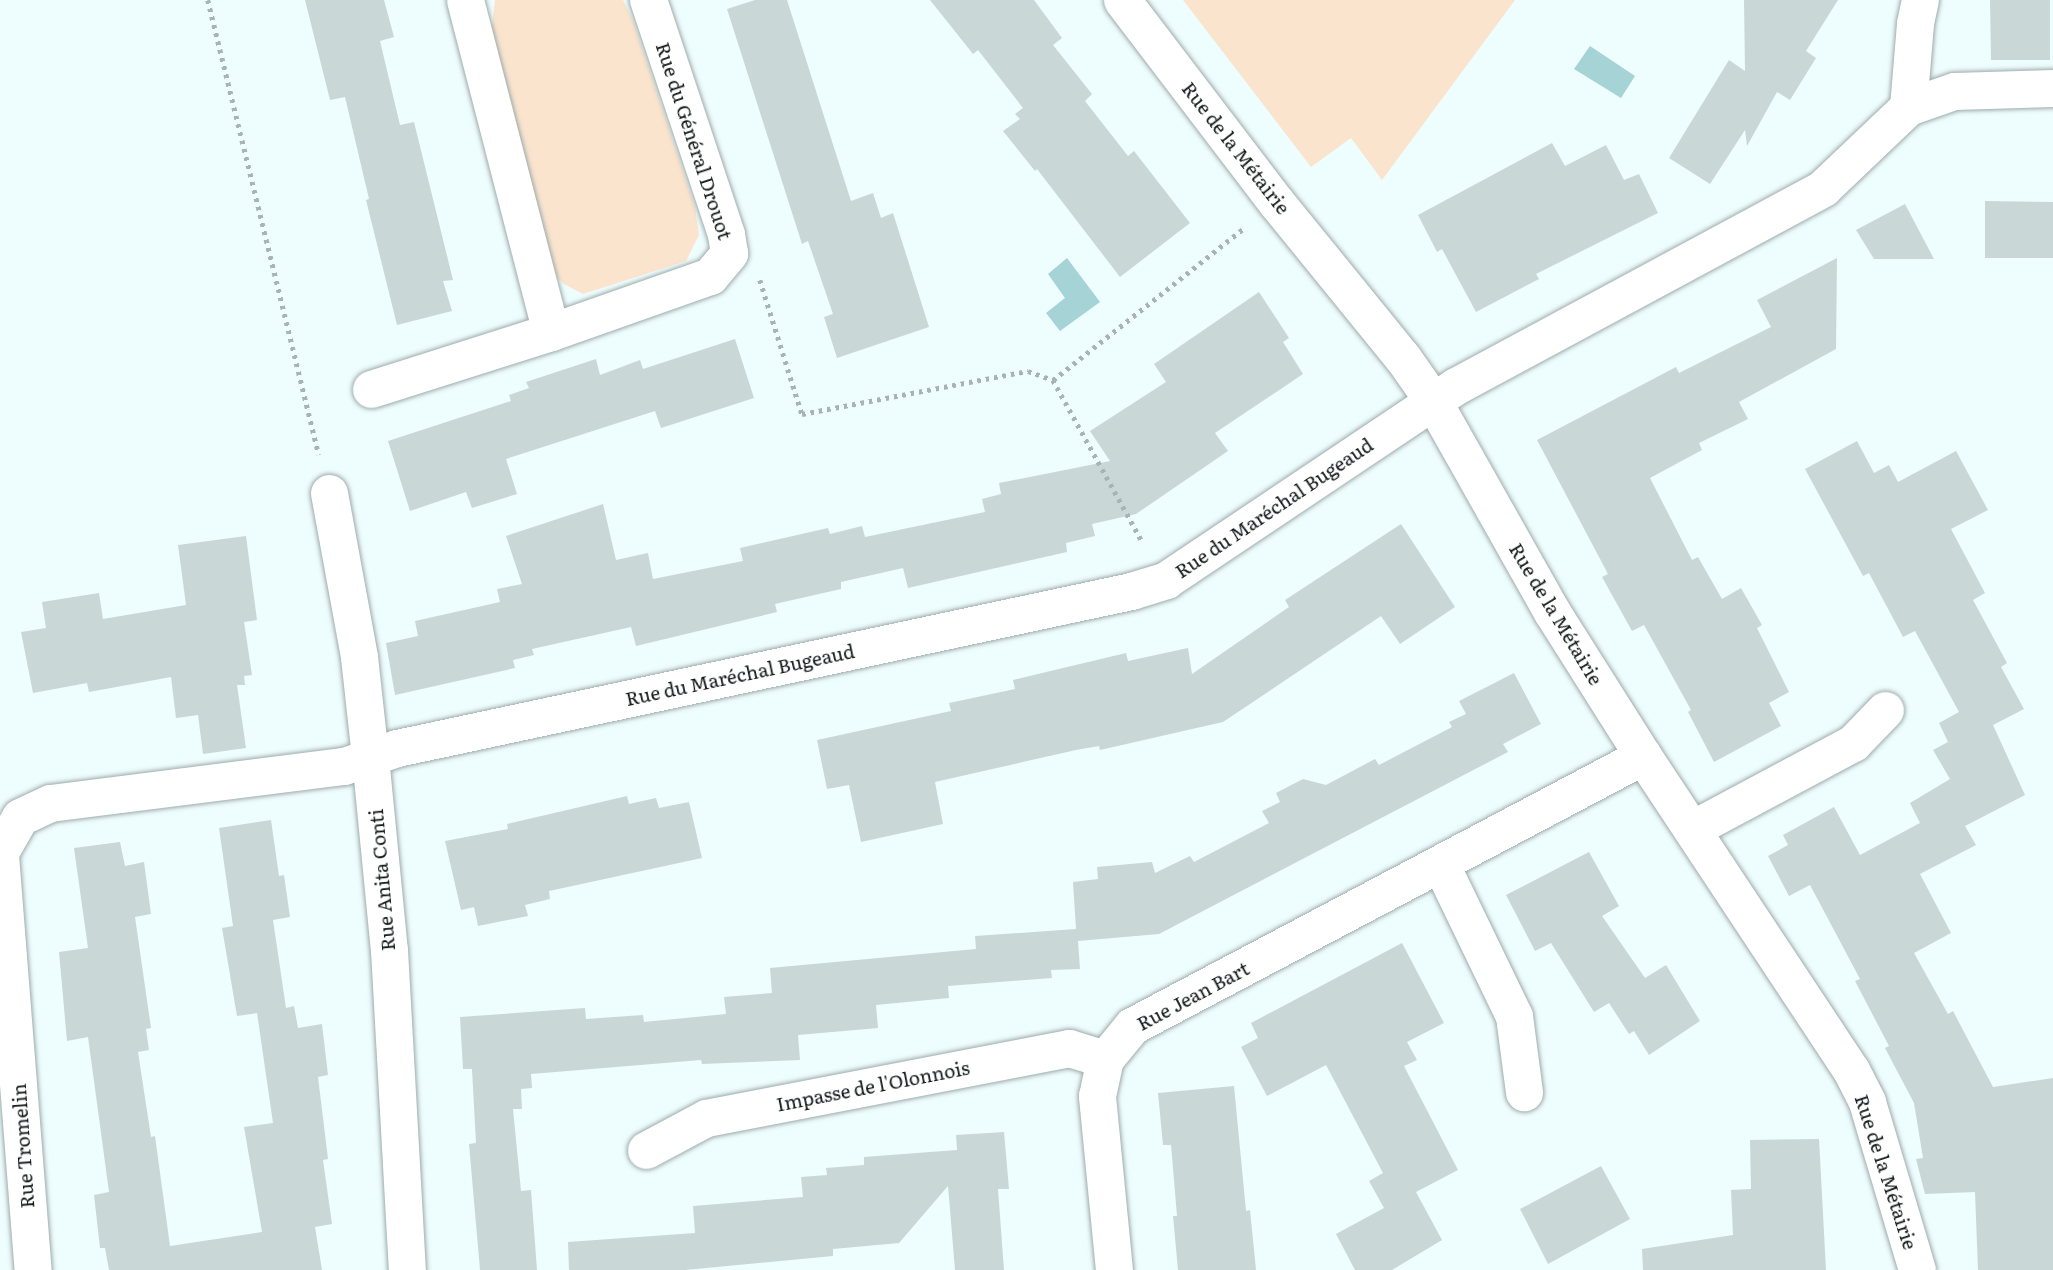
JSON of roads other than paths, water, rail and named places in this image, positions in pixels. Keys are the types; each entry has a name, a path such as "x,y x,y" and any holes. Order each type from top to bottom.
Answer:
{"street":[{"path":"465,0 551,332"},
{"name":"Rue du Général Drouot","path":"371,389 551,332 709,276 729,253 726,234 649,0"},
{"name":"Rue de la Métairie","path":"1122,0 1276,202 1403,358 1433,401 1552,612 1643,756 1851,1070 1871,1115 1917,1270"},
{"path":"1920,0 1914,23 1908,107 1954,91 2053,88"},
{"name":"Rue du Maréchal Bugeaud","path":"370,757 397,748 1117,594 1166,580 1433,401 1823,188 1908,107"},
{"name":"Rue Anita Conti","path":"328,493 359,657 370,757 389,950 407,1270"},
{"path":"1692,829 1853,743 1885,710"},
{"name":"Rue Jean Bart","path":"1114,1270 1097,1097 1105,1059 1132,1027 1643,756"},
{"name":"Rue Tromelin","path":"33,1270 0,853 20,817 50,803 344,766 370,757"},
{"path":"1441,865 1514,1016 1524,1092"},
{"name":"Impasse de l'Olonnois","path":"646,1150 706,1118 1069,1048 1105,1059"}],"water":[{"path":"1590,46 1635,76 1621,98 1574,69"},
{"path":"1067,258 1100,302 1060,331 1046,313 1065,298 1048,274"}]}
